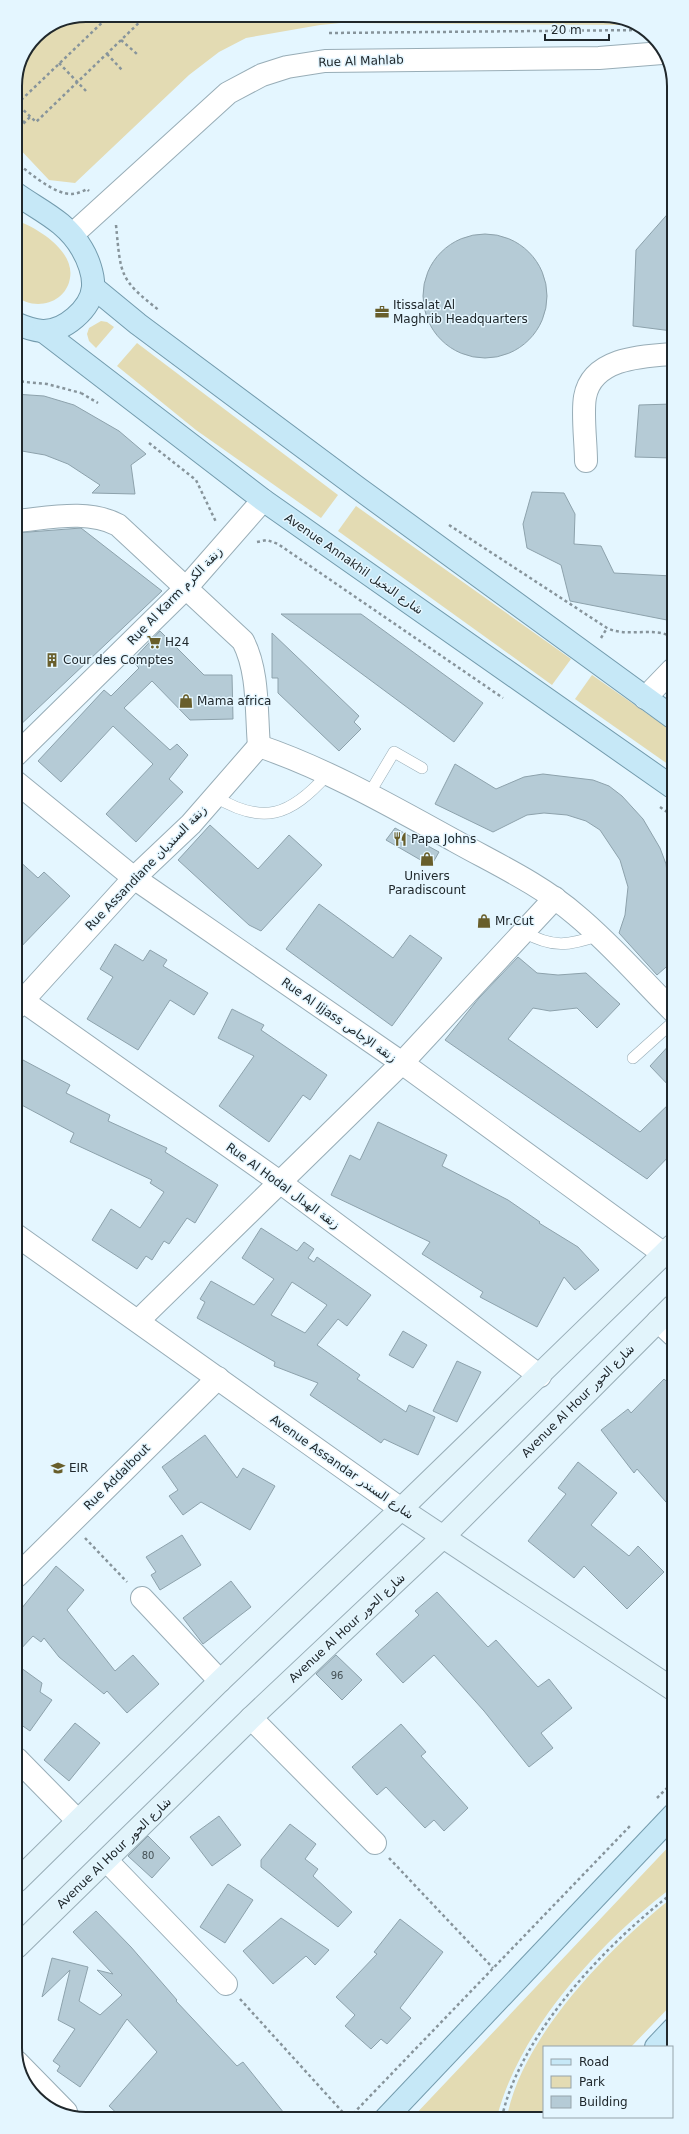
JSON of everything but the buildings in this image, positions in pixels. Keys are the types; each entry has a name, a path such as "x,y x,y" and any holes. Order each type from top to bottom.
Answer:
{"main road":[{"path":"22,198 53,216 73,234 83,250 90,268 93,287 84,306 70,322 57,328 43,331 22,325"},
{"path":"93,287 144,328 358,488 667,713"},
{"name":"Avenue Annakhil شارع النخيل","path":"43,331 263,500 667,783"},
{"path":"392,2112 667,1821"},
{"path":"657,2046 667,2035"}],"street":[{"name":"Rue Al Mahlab","path":"73,234 228,93 262,75 287,67 325,61 599,58 658,54"},
{"path":"586,461 585,397 590,384 598,374 609,366 635,357 667,354"},
{"name":"Rue Al Karm زنقة الكرم","path":"22,749 186,588 263,500"},
{"path":"22,520 88,515 106,518 118,524 243,641 250,655 259,746 281,754 369,794 521,877 555,898 599,935 667,1005"},
{"path":"645,698 667,675"},
{"name":"Rue Assandiane زنقة السنديان","path":"22,1003 134,878 191,824 259,746"},
{"name":"Rue Al Ijjass زنقة الإجاص","path":"22,787 134,878 667,1249"},
{"path":"138,1321 281,1183 402,1063 555,898"},
{"name":"Rue Al Hodal زنقة الهدال","path":"22,1006 281,1183 540,1376"},
{"name":"Avenue Assandar شارع السندر","path":"22,1239 401,1509 667,1685"},
{"path":"22,1876 220,1681 540,1376 667,1252"},
{"name":"Avenue Al Hour شارع الحور","path":"22,1942 107,1861 251,1718 443,1537 667,1322"},
{"name":"Rue Addalbout","path":"22,1571 218,1378"},
{"path":"142,1598 220,1681"},
{"path":"251,1718 375,1843"},
{"path":"22,1764 78,1822"},
{"path":"107,1861 226,1984"},
{"path":"27,2072 60,2106"}],"lane":[{"path":"369,794 394,752 422,768"},
{"path":"214,796 228,804 246,811 266,814 279,812 293,806 310,794 327,775"},
{"path":"524,932 539,941 556,945 580,942 599,935"},
{"path":"633,1058 667,1027"}],"path":[{"path":"22,99 103,22"},
{"path":"22,109 36,122 140,22"},
{"path":"329,33 633,30"},
{"path":"121,40 137,54"},
{"path":"107,54 122,70"},
{"path":"59,63 86,91"},
{"path":"22,125 30,117"},
{"path":"22,119 25,122"},
{"path":"22,167 40,182 66,193 72,194 87,189 115,224 120,265 125,278 132,287 164,314"},
{"path":"81,393 98,372"},
{"path":"22,382 47,384 81,393 100,404"},
{"path":"147,440 196,480 206,498 213,518 247,549 261,540 273,541 508,701"},
{"path":"444,522 607,628 618,631 656,632 667,635"},
{"path":"654,803 667,812"},
{"path":"70,1524 142,1598"},
{"path":"652,1803 667,1788"},
{"path":"354,2112 635,1820"},
{"path":"375,1843 493,1968"},
{"path":"504,2112 514,2079 543,2030 559,2007 603,1954 626,1932 667,1898"},
{"path":"226,1984 343,2112"}],"green space":[{"path":"607,22 621,25 341,23 320,25 246,38 219,52 189,75 75,183 49,180 22,151 23,74 33,51 41,41 62,27 74,23"},
{"path":"22,222 34,228 53,242 67,259 70,268 70,278 67,287 62,294 48,303 31,303 22,300"},
{"path":"101,321 107,322 114,327 96,348 89,341 87,334 89,328"},
{"path":"137,343 338,495 321,518 196,430 117,366"},
{"path":"356,506 571,659 552,685 338,531"},
{"path":"592,675 667,728 667,763 575,699"},
{"path":"667,1848 667,1892 646,1908 592,1960 544,2019 524,2051 508,2084 499,2112 418,2112"},
{"path":"667,1902 667,2009 632,2046 543,2046 543,2112 508,2112 516,2086 531,2055 550,2025 572,1995 597,1967 623,1940"}],"place":[{"name":"Itissalat Al Maghrib Headquarters","path":"382,312"},
{"name":"H24","path":"154,642"},
{"name":"Cour des Comptes","path":"52,660"},
{"name":"Mama africa","path":"186,701"},
{"name":"Papa Johns","path":"400,839"},
{"name":"Univers Paradiscount","path":"427,859"},
{"name":"Mr.Cut","path":"484,921"},
{"name":"EIR","path":"58,1468"}]}
